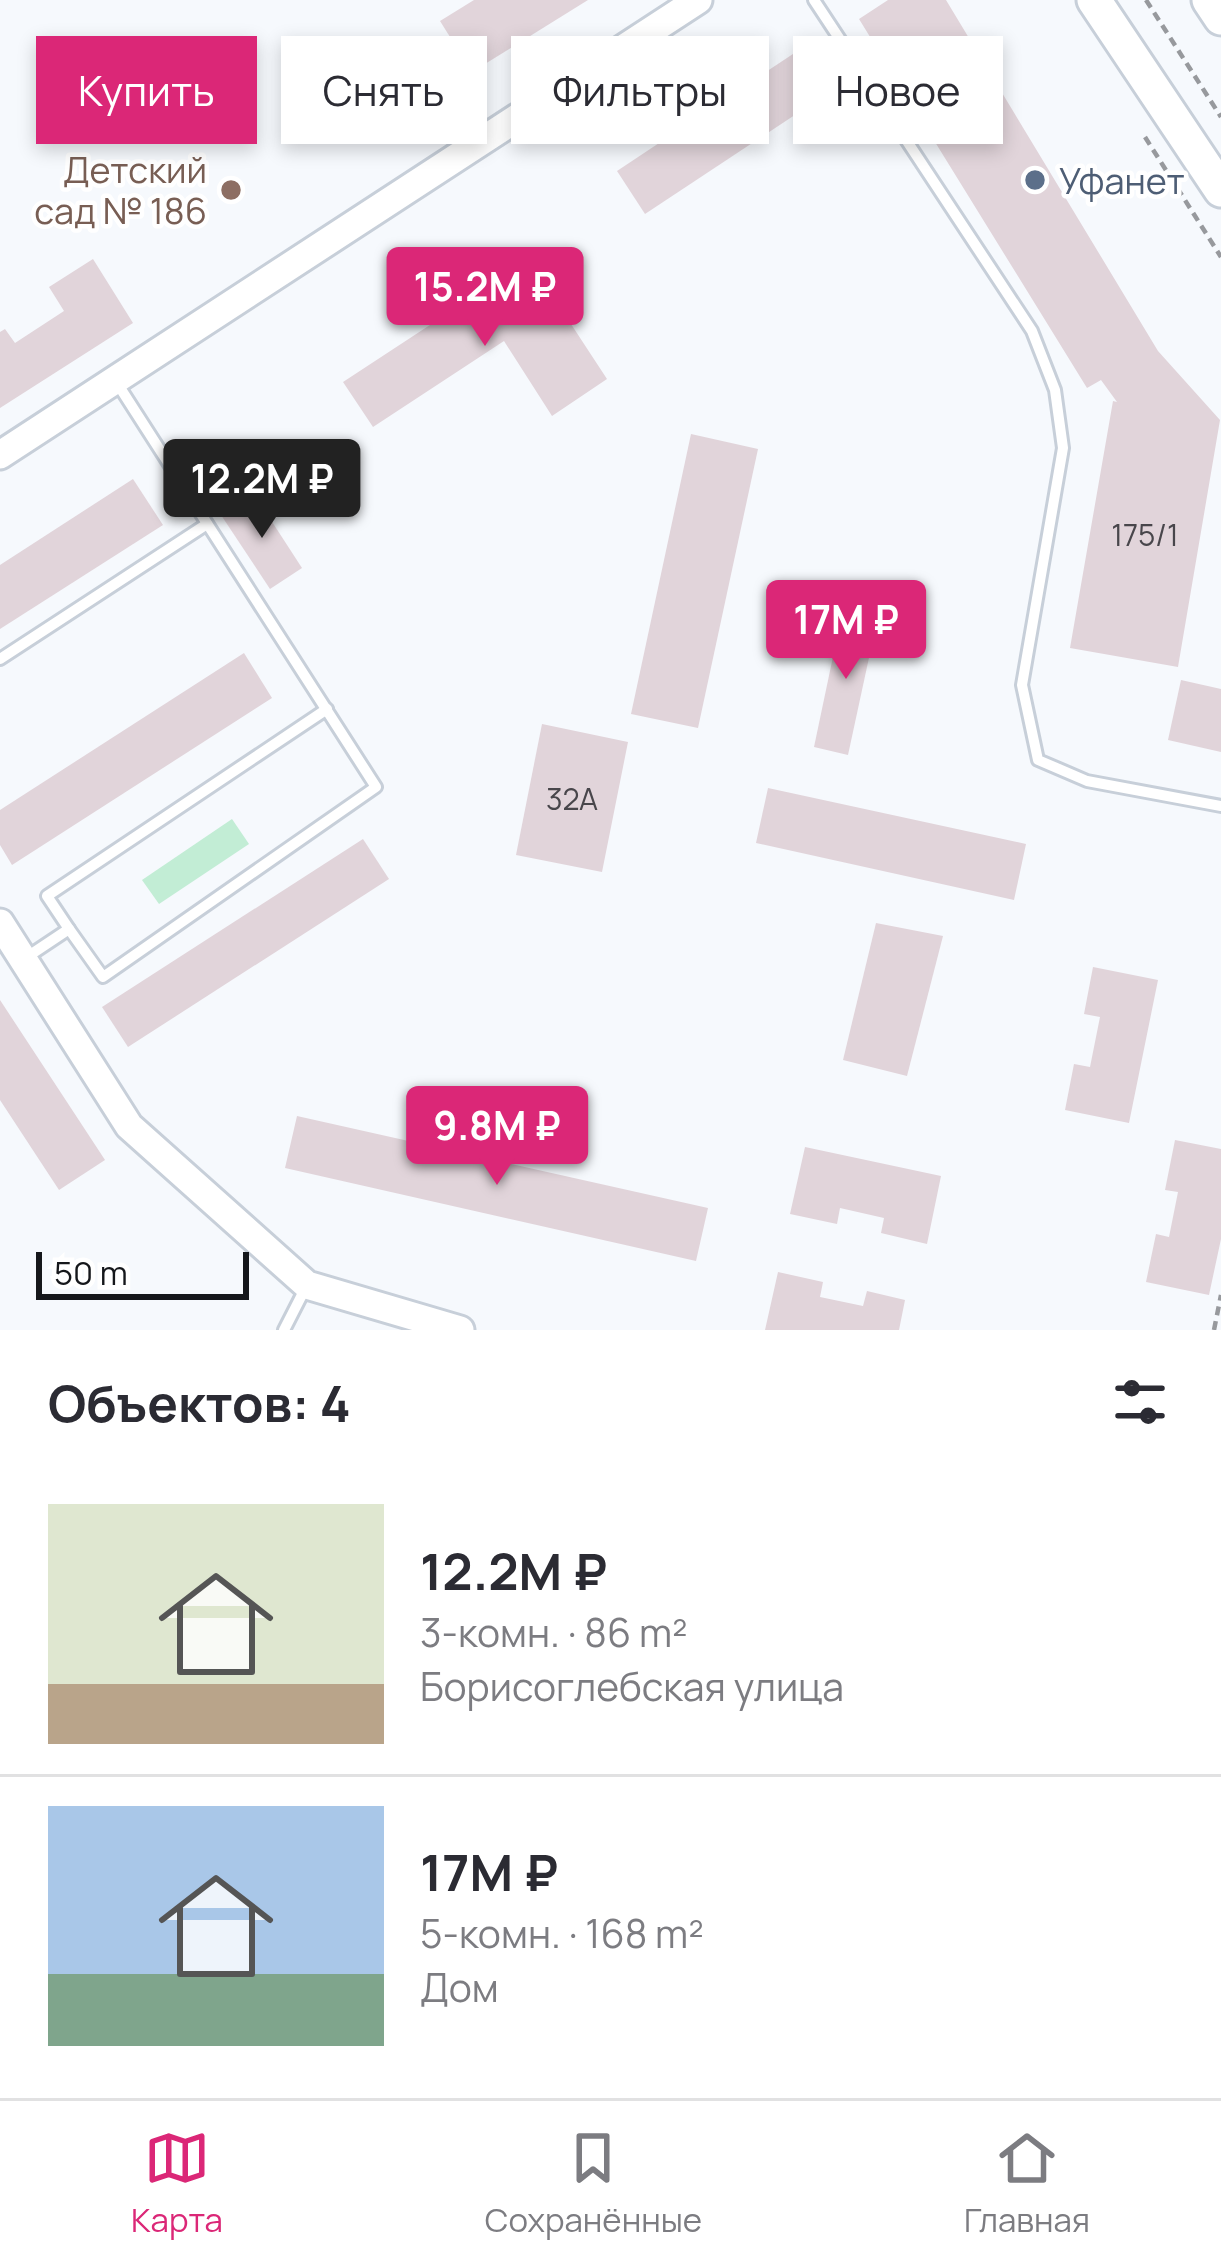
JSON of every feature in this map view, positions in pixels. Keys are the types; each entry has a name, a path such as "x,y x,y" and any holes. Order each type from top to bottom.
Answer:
{"main road":[{"path":"1094,0 1221,190"},
{"path":"1209,0 1221,18"}],"street":[{"path":"0,455 698,0"},
{"path":"0,923 130,1126 307,1286 460,1330"}],"lane":[{"path":"814,0 1032,332 1055,390 1063,448 1022,685 1038,760 1087,781 1221,806"},
{"path":"116,382 327,709 376,787 103,977 47,896 327,709"},
{"path":"0,659 207,524"},
{"path":"24,959 69,929"},
{"path":"284,1330 307,1286"}],"path":[{"path":"1145,0 1221,117"},
{"path":"1214,1330 1221,1295"}],"green space":[{"path":"232,819 249,844 159,904 142,880"}],"building":[{"path":"474,0 588,0 530,36 511,36 511,48 487,63 487,36 449,36 440,21"},
{"path":"888,0 946,0 968,36 870,36 859,19"},
{"path":"793,54 793,116 769,132 769,70"},
{"path":"1003,94 1158,351 1220,420 1178,667 1070,648 1113,401 1117,402 1101,380 1087,388 936,144 1003,144"},
{"path":"658,144 751,144 645,214 617,171"},
{"path":"93,259 133,323 0,408 0,332 5,329 15,343 64,311 49,287"},
{"path":"529,260 607,379 552,416 504,341 373,427 343,382"},
{"path":"691,434 758,449 698,728 631,714"},
{"path":"133,479 163,525 0,629 0,565"},
{"path":"254,494 302,568 270,589 221,515"},
{"path":"843,609 878,616 848,755 814,747"},
{"path":"244,653 272,698 12,865 0,845 0,810"},
{"path":"1181,680 1221,689 1221,752 1168,740"},
{"path":"542,724 628,742 602,872 516,855"},
{"path":"768,788 1026,844 1014,900 756,843"},
{"path":"363,839 389,879 128,1047 102,1007"},
{"path":"876,923 943,936 907,1076 843,1060"},
{"path":"1093,967 1158,980 1129,1123 1065,1110 1074,1064 1090,1067 1100,1017 1084,1014"},
{"path":"0,1000 105,1160 59,1190 0,1100"},
{"path":"297,1116 708,1208 696,1261 285,1168"},
{"path":"1175,1140 1221,1149 1221,1239 1209,1295 1146,1282 1156,1234 1169,1237 1178,1192 1165,1190"},
{"path":"805,1147 941,1176 927,1244 881,1233 884,1218 840,1208 837,1224 790,1214"},
{"path":"778,1272 823,1282 820,1297 863,1306 867,1291 905,1300 899,1330 765,1330"}],"place":[{"name":"Уфанет","path":"1035,180"},
{"name":"Детский сад № 186","path":"231,190"}]}
